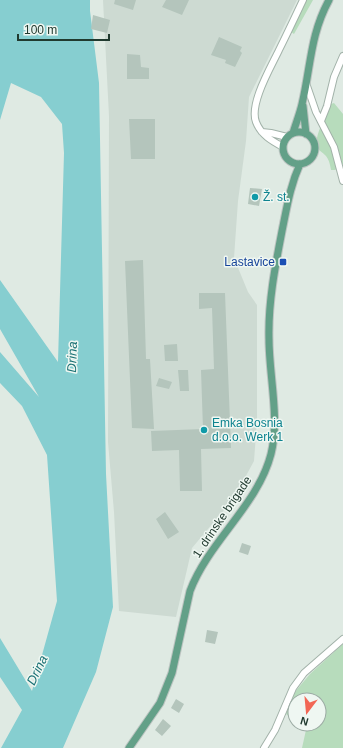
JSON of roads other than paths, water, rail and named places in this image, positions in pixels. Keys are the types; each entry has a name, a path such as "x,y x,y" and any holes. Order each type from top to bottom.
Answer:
{"main road":[{"path":"290,135 302,132 314,141 315,151 309,160 300,164 290,161 286,157 283,147 290,135 302,104 312,47 322,15 329,0"},
{"path":"302,104 306,134"},
{"path":"290,161 292,182"},
{"path":"292,182 300,164"},
{"name":"1. drinske brigade","path":"129,748 160,703 172,673 190,591 195,578 203,564 257,488 271,454 274,422 268,338 270,308 275,264 292,182"}],"street":[{"path":"283,147 270,140 262,132 256,122 255,115 258,99 265,80 303,0"},
{"path":"321,121 327,106 334,77 343,56"},
{"path":"306,82 316,112 334,147 343,180"},
{"path":"262,132 290,135"},
{"path":"264,748 275,730 293,688 304,673 343,639"}],"water":[{"name":"Drina","path":"0,0 90,0 99,83 106,474 113,607 96,672 63,748 1,748 22,710 0,677 0,638 32,691 57,601 47,455 22,406 0,383 0,352 39,397 0,329 0,280 58,362 64,153 62,124 41,97 11,83 0,120"}],"place":[{"name":"Ž. st.","path":"255,197"},
{"name":"Lastavice","path":"283,262"},
{"name":"Emka Bosnia d.o.o. Werk 1","path":"204,430"}]}
